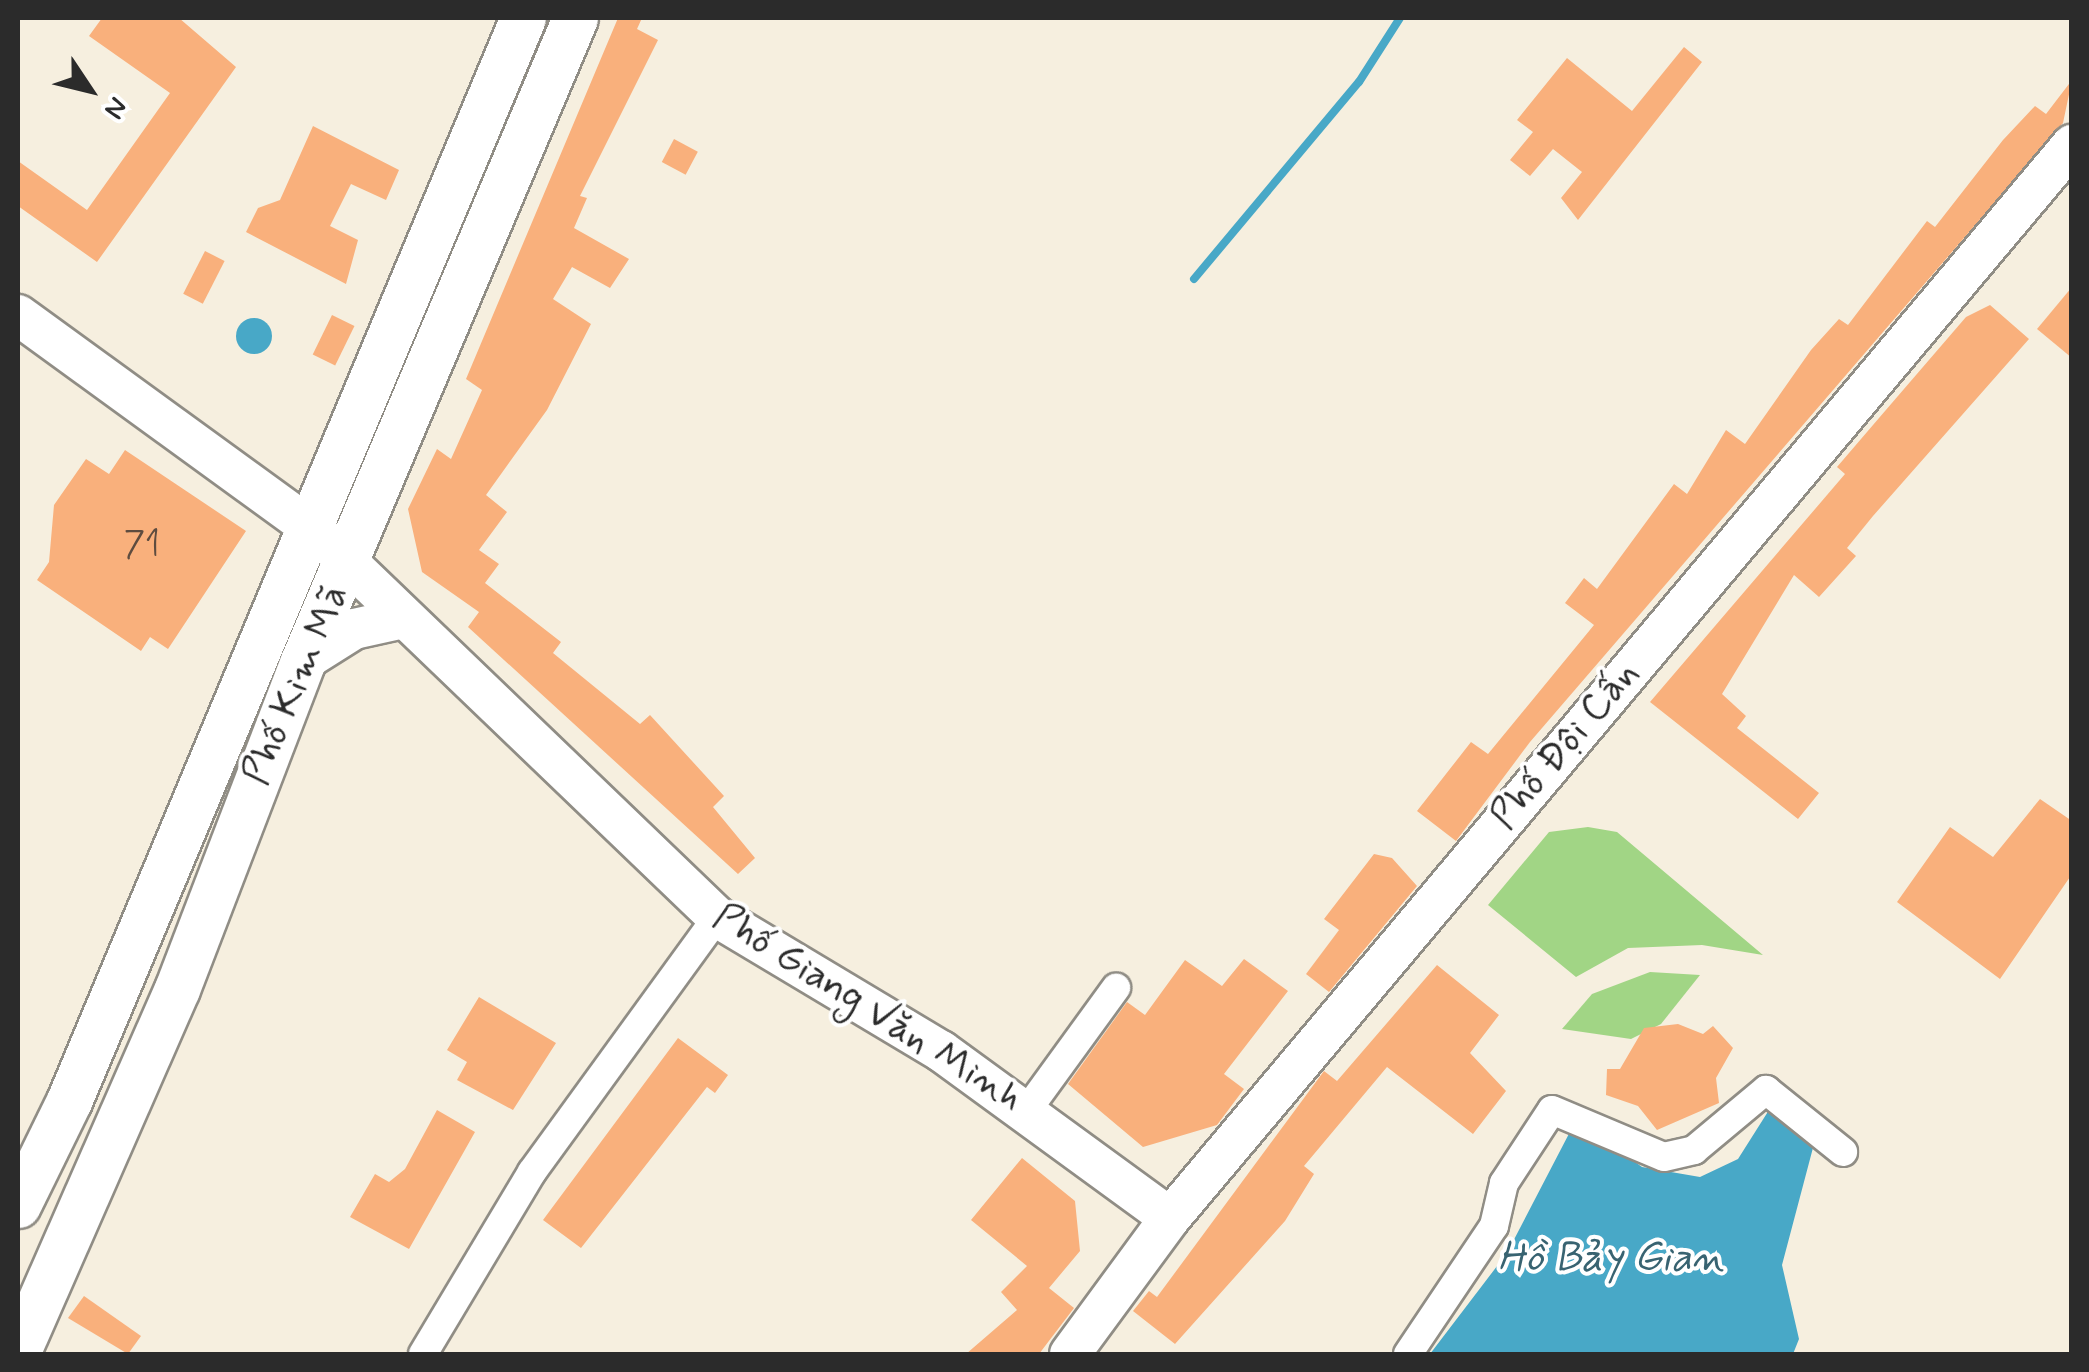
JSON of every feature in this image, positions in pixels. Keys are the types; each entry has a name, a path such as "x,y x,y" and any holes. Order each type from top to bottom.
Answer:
{"main road":[{"name":"Phố Kim Mã","path":"18,1351 76,1228 302,662 349,560 575,18"},
{"name":"Phố Kim Mã","path":"19,1202 313,528 515,35"},
{"path":"515,35 551,70"},
{"path":"19,1202 76,1228"}],"street":[{"name":"Phố Đội Cấn","path":"1070,1354 1170,1218 2072,145"},
{"name":"Phố Giang Văn Minh","path":"18,315 313,528 717,917 1028,1108 1170,1218"},
{"path":"302,662 354,629 404,618"},
{"path":"423,1354 512,1201 717,917"},
{"path":"1028,1108 1116,988"},
{"path":"1408,1354 1494,1226 1504,1183 1552,1110 1664,1156 1694,1150 1766,1090 1843,1152"}],"green space":[{"path":"1588,827 1617,832 1763,955 1702,945 1628,948 1576,977 1488,905 1549,832"},
{"path":"1650,972 1700,975 1661,1024 1631,1039 1562,1029 1592,994"}],"water":[{"path":"254,318 267,323 272,336 267,349 254,354 241,349 236,336 241,323"},
{"name":"Hồ Bảy Gian","path":"1769,1110 1814,1144 1782,1265 1799,1339 1793,1354 1430,1354 1507,1253 1573,1126 1587,1127 1642,1167 1700,1177 1738,1159"}],"building":[{"path":"102,18 179,18 236,67 97,262 18,206 18,161 87,210 170,93 89,36"},
{"path":"618,18 642,18 637,29 658,40 580,196 587,198 574,228 629,259 610,288 572,267 553,299 591,324 547,410 486,495 507,512 479,550 499,564 485,583 561,642 553,653 640,724 650,715 724,796 713,807 755,858 738,874 468,627 479,612 422,572 408,509 437,449 451,459 482,390 466,379"},
{"path":"1684,47 1702,62 1578,220 1561,198 1582,172 1553,149 1530,176 1510,160 1533,132 1517,120 1567,58 1632,111"},
{"path":"2072,80 2063,123 1530,742 1456,841 1417,811 1471,742 1488,754 1594,625 1565,603 1584,578 1597,589 1674,484 1687,494 1726,430 1745,444 1811,350 1839,319 1848,325 1927,221 1935,227 2003,140 2035,106 2046,114"},
{"path":"313,126 399,170 386,200 351,184 330,226 358,240 346,284 246,232 258,208 280,200"},
{"path":"674,139 698,152 686,175 662,162"},
{"path":"205,251 225,261 203,304 183,294"},
{"path":"2072,287 2072,358 2037,329"},
{"path":"1990,305 2029,339 1873,516 1847,548 1856,556 1819,597 1794,575 1722,694 1746,716 1737,728 1819,793 1798,819 1650,702 1845,474 1837,467 1966,317"},
{"path":"332,315 354,326 335,366 313,355"},
{"path":"125,450 246,531 168,649 150,637 141,651 37,580 49,562 54,505 86,459 109,474"},
{"path":"2040,799 2072,821 2072,874 2000,979 1897,902 1950,827 1993,857"},
{"path":"1374,854 1392,858 1417,886 1329,992 1306,974 1339,930 1324,919"},
{"path":"1244,959 1288,991 1224,1074 1244,1089 1217,1125 1143,1147 1068,1084 1127,1002 1145,1015 1185,960 1222,986"},
{"path":"1437,965 1499,1015 1470,1053 1506,1091 1473,1134 1387,1067 1304,1166 1314,1174 1285,1221 1175,1344 1133,1311 1149,1291 1157,1297 1324,1071 1337,1081"},
{"path":"479,997 556,1043 513,1110 457,1080 467,1062 447,1050"},
{"path":"1678,1024 1703,1034 1713,1026 1733,1048 1716,1078 1719,1103 1657,1130 1638,1106 1606,1095 1607,1069 1620,1069 1644,1028"},
{"path":"678,1038 728,1075 715,1093 707,1087 581,1248 543,1220"},
{"path":"437,1110 475,1132 409,1249 350,1217 375,1174 389,1182 405,1169"},
{"path":"1022,1158 1075,1201 1080,1251 1049,1288 1074,1308 1039,1354 966,1354 1017,1310 1001,1292 1027,1266 971,1220"},
{"path":"84,1296 141,1336 128,1354 68,1318"}],"waterway":[{"path":"1194,279 1359,82 1400,18"}]}
